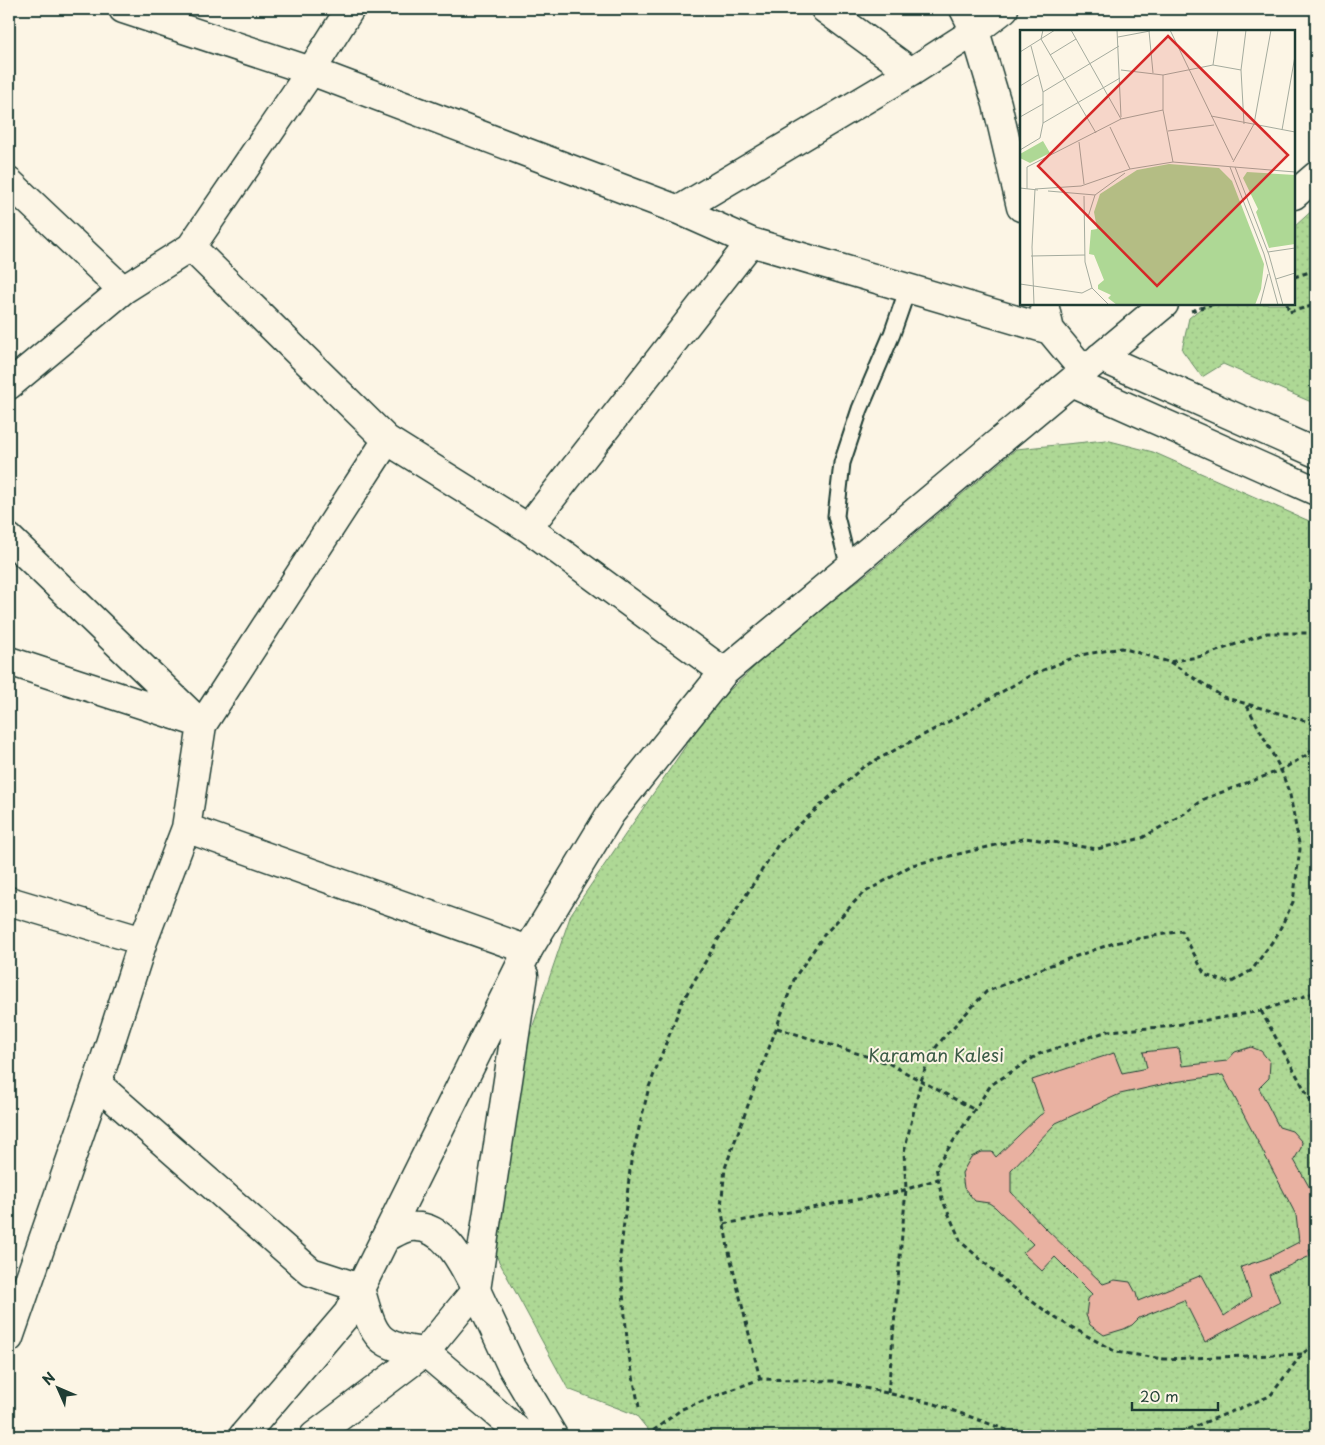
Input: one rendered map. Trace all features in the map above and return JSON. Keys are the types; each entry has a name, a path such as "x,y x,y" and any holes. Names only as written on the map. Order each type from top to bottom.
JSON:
{"street":[{"path":"123,9 310,71 679,210 750,242 1050,330"},
{"path":"9,384 123,290 191,247 350,9"},
{"path":"825,9 911,72"},
{"path":"679,210 911,72 969,20 1004,9"},
{"path":"969,20 996,104 1020,203"},
{"path":"1295,194 1316,176"},
{"path":"9,182 123,290"},
{"path":"528,528 750,242"},
{"path":"191,247 387,440 528,528 724,672"},
{"path":"1044,305 1050,330 1085,370 1316,491"},
{"path":"243,1436 348,1313 528,950 611,813 724,672 1163,305"},
{"path":"1085,370 1316,453"},
{"path":"9,1338 98,1084 143,941 186,828 202,724 387,440"},
{"path":"9,538 202,724"},
{"path":"9,660 202,724"},
{"path":"186,828 528,950"},
{"path":"9,901 143,941"},
{"path":"314,1436 426,1352 476,1290 528,950"},
{"path":"98,1084 311,1272 360,1288"},
{"path":"385,1238 408,1227 423,1228 436,1233 453,1249 476,1290 511,1366 553,1436"},
{"path":"360,1288 373,1328 381,1338 392,1346 426,1352 524,1436"}],"lane":[{"path":"849,568 836,516 842,463 860,409 892,334 908,288"}],"path":[{"path":"1295,277 1316,270"},
{"path":"1287,305 1289,312 1316,305"},
{"path":"1169,662 1203,656 1267,633 1316,633"},
{"path":"639,1407 628,1351 620,1257 631,1161 649,1087 682,1002 719,938 779,843 863,767 1031,675 1080,655 1122,648 1169,662 1223,697 1316,724"},
{"path":"888,1393 906,1189 904,1152 921,1081 930,1056 944,1037 986,992 1048,966 1114,943 1182,931 1205,975 1230,983 1252,970 1277,935 1293,902 1300,848 1290,794 1281,770 1246,704"},
{"path":"760,1379 728,1248 721,1207 726,1168 795,977 824,935 862,894 912,864 1026,838 1097,849 1142,838 1187,812 1204,799 1281,770 1316,747"},
{"path":"1302,1354 1164,1359 1116,1352 1057,1319 1013,1288 961,1242 942,1198 936,1167 991,1085 1039,1054 1108,1031 1163,1027 1261,1010 1316,992"},
{"path":"1261,1010 1316,1110"},
{"path":"777,1028 888,1063 974,1110"},
{"path":"724,1224 906,1189 938,1179"},
{"path":"1171,1436 1270,1396 1302,1354 1316,1344"},
{"path":"646,1436 682,1409 760,1379 834,1381 935,1404 1023,1436"}],"green space":[{"path":"1316,207 1316,404 1223,364 1202,377 1182,350 1189,318 1205,305 1295,305 1295,226"},
{"name":"Karaman Kalesi","path":"1106,440 1153,452 1316,524 1316,1436 653,1436 636,1415 568,1389 495,1254 521,1061 571,914 713,706 788,635 868,573 1016,449"}],"building":[{"name":"Karaman Kalesi","path":"1251,1047 1261,1051 1270,1062 1269,1078 1259,1088 1279,1127 1292,1131 1302,1142 1301,1148 1294,1160 1316,1199 1316,1248 1309,1250 1310,1256 1269,1275 1280,1302 1205,1342 1184,1300 1139,1318 1132,1325 1124,1329 1104,1335 1090,1325 1086,1315 1088,1299 1092,1294 1055,1257 1042,1271 1023,1253 1033,1244 995,1207 989,1203 975,1201 964,1188 962,1173 971,1157 982,1152 992,1152 996,1157 1044,1113 1032,1080 1114,1053 1122,1073 1147,1068 1143,1052 1179,1048 1182,1066 1227,1061 1235,1052","holes":["1223,1075 1296,1215 1299,1242 1268,1258 1241,1267 1251,1297 1224,1316 1202,1275 1138,1301 1130,1282 1115,1280 1103,1284 1011,1192 1011,1170 1056,1123 1120,1094 1174,1082"]}]}
